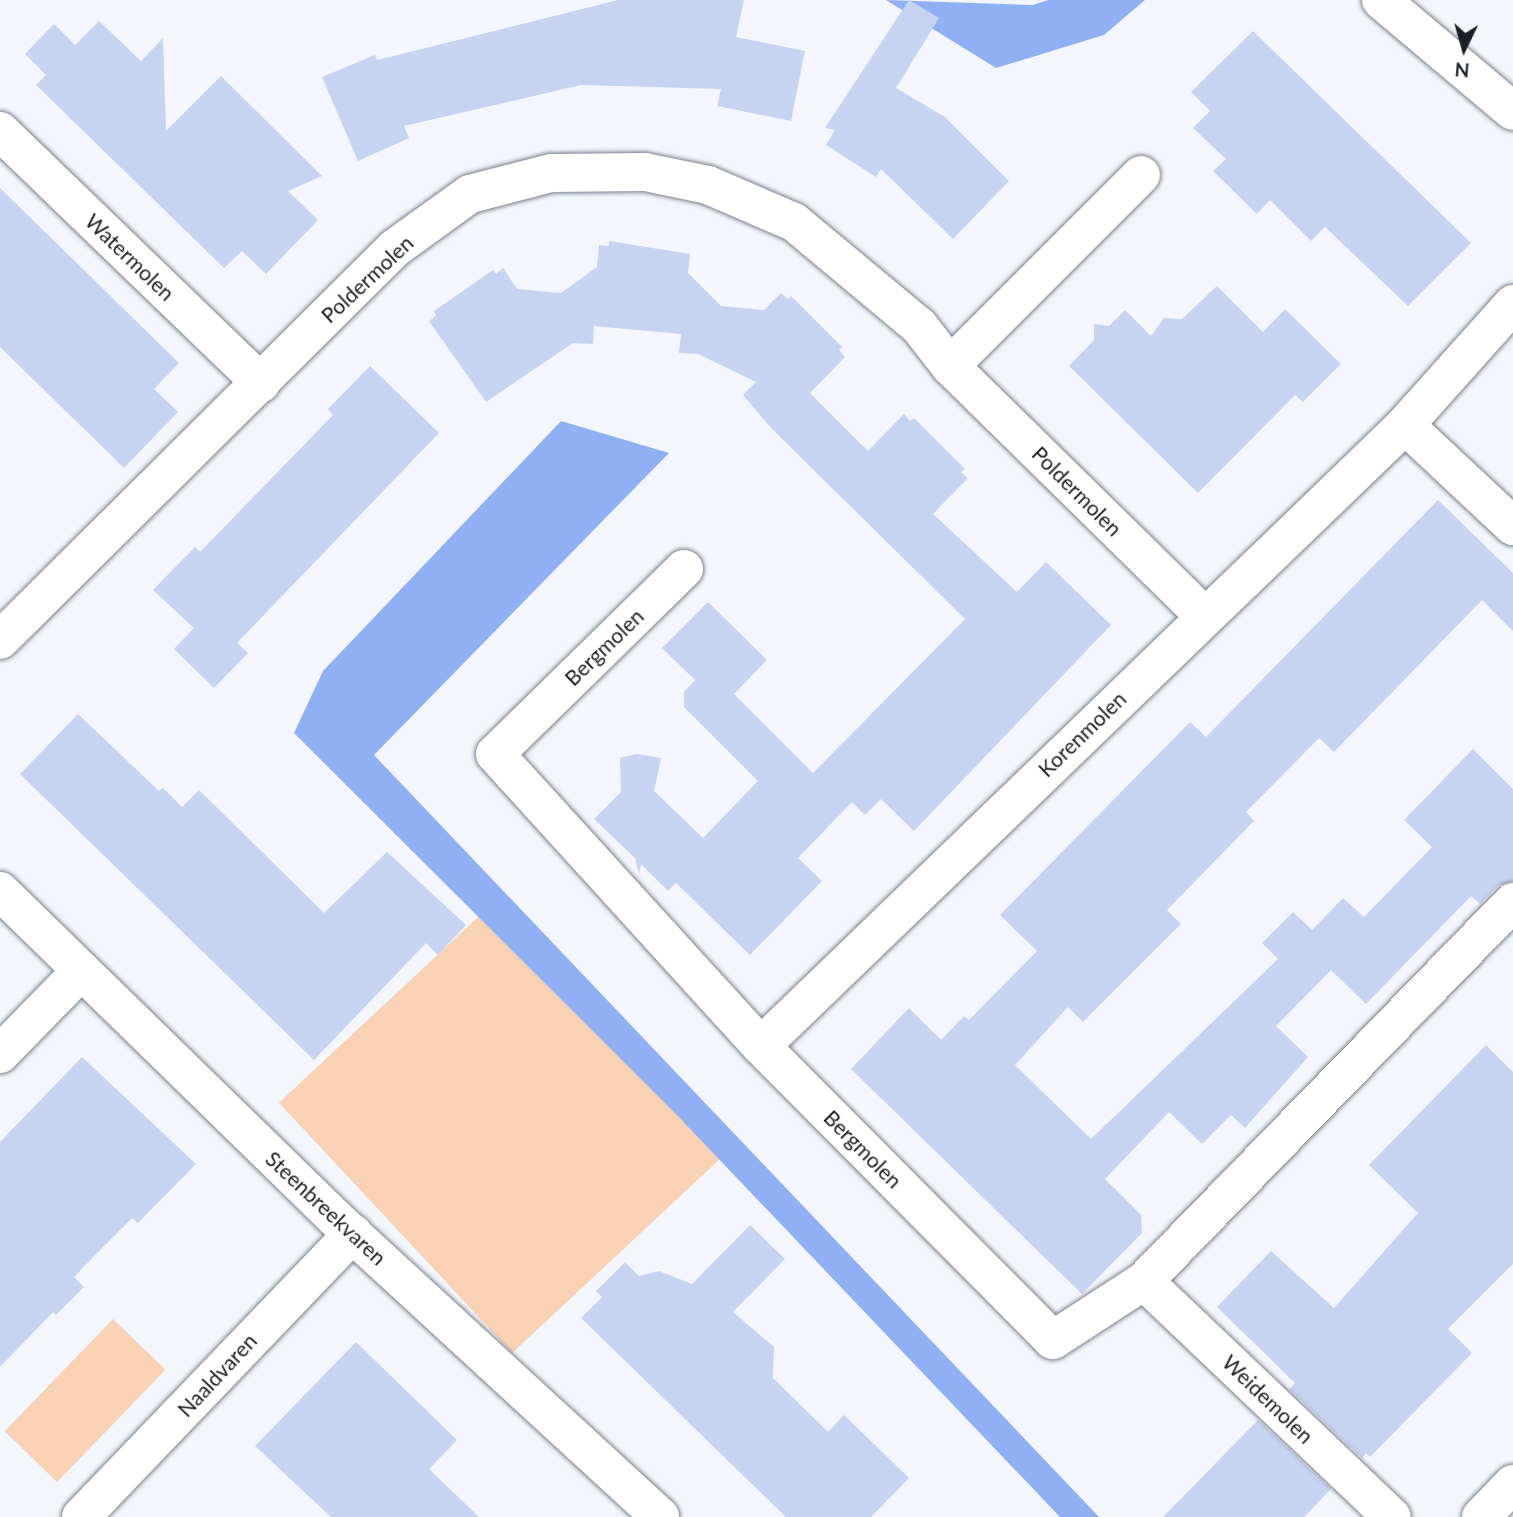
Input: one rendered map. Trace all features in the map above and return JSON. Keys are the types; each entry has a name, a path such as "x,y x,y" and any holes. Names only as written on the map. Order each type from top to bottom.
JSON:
{"street":[{"path":"1381,0 1513,111"},
{"name":"Watermolen","path":"0,131 261,383"},
{"name":"Poldermolen","path":"0,640 395,248 470,194 551,173 645,172 708,186 794,222 919,326 950,366 1204,615"},
{"path":"950,366 1141,176"},
{"name":"Korenmolen","path":"761,1046 1204,615 1405,425 1513,304"},
{"path":"1405,425 1513,526"},
{"name":"Bergmolen","path":"684,569 495,754 761,1046 1053,1340 1144,1281 1513,902"},
{"name":"Steenbreekvaren","path":"0,891 352,1233 660,1517"},
{"path":"0,1054 81,971"},
{"name":"Naaldvaren","path":"81,1517 352,1233"},
{"name":"Weidemolen","path":"1144,1281 1392,1517"},
{"path":"1481,1517 1513,1484"}],"shaded area":[{"path":"491,905 724,1155 512,1353 279,1103"},
{"path":"113,1319 166,1370 57,1482 5,1431"}],"water":[{"path":"886,0 1033,5 1048,0 1145,0 1104,35 996,68"},
{"path":"561,421 669,453 374,755 1099,1517 1060,1517 673,1111 294,733 323,671"}],"building":[{"path":"618,0 744,0 736,37 805,51 791,121 717,106 721,89 581,85 404,126 409,138 358,161 322,77 375,55 377,60"},
{"path":"909,0 939,18 896,88 945,117 1009,181 953,239 881,169 876,177 826,145 835,130 825,128"},
{"path":"99,21 141,61 163,38 166,131 221,76 322,176 288,191 318,220 266,274 242,251 224,268 36,85 46,75 25,54 54,24 75,45"},
{"path":"1253,31 1471,243 1408,306 1325,227 1311,241 1270,200 1257,214 1213,171 1226,159 1193,128 1210,111 1191,92"},
{"path":"0,188 179,363 154,389 178,412 124,468 0,347"},
{"path":"609,241 690,254 688,273 721,306 764,310 781,293 788,299 791,296 842,347 839,350 845,357 810,393 868,451 904,414 910,421 914,418 965,469 961,472 968,478 933,514 1017,592 1046,562 1111,625 914,831 881,799 865,815 852,802 798,858 822,881 750,955 676,883 668,891 641,864 639,874 635,858 594,819 621,792 620,758 637,754 661,758 654,791 703,838 758,781 684,707 684,692 695,680 662,648 708,602 767,660 734,694 813,773 965,619 772,429 743,395 756,382 698,354 679,353 681,334 594,326 593,344 573,343 486,402 429,321 436,316 434,311 493,270 496,274 503,268 517,289 561,293 597,267 599,245 609,246"},
{"path":"1217,286 1263,332 1285,309 1341,364 1303,402 1295,395 1198,493 1069,366 1094,340 1094,324 1109,326 1125,310 1151,336 1164,318 1182,319"},
{"path":"370,366 439,433 237,643 248,653 214,688 174,649 194,628 153,590 195,547 200,552 333,415 328,409"},
{"path":"1438,500 1513,573 1513,631 1482,600 1334,752 1319,738 1246,812 1254,821 1167,910 1181,924 1083,1022 1068,1007 1015,1065 1091,1139 1278,959 1262,943 1293,912 1312,930 1343,898 1364,917 1432,847 1404,820 1473,749 1513,789 1513,881 1498,886 1480,904 1471,896 1366,1004 1331,970 1276,1026 1308,1057 1245,1128 1231,1115 1202,1144 1169,1112 1105,1179 1141,1215 1142,1233 1082,1294 851,1069 909,1008 941,1040 964,1016 969,1020 1037,951 1000,915 1190,722 1206,737"},
{"path":"78,714 159,791 163,788 182,807 199,790 324,913 387,852 466,925 438,955 426,943 314,1060 20,774"},
{"path":"1486,1045 1513,1072 1513,1264 1448,1329 1472,1353 1370,1457 1366,1453 1362,1458 1289,1389 1295,1383 1217,1307 1271,1251 1334,1308 1418,1213 1369,1165"},
{"path":"82,1057 196,1164 138,1223 132,1218 74,1277 84,1287 56,1315 53,1312 0,1367 0,1142"},
{"path":"750,1225 785,1259 733,1312 774,1347 773,1378 828,1432 844,1415 909,1478 871,1517 786,1517 581,1318 602,1297 596,1291 625,1262 639,1276 659,1271 692,1284"},
{"path":"356,1342 457,1440 429,1469 479,1517 331,1517 255,1446"},
{"path":"1258,1420 1331,1489 1304,1517 1163,1517"}]}
